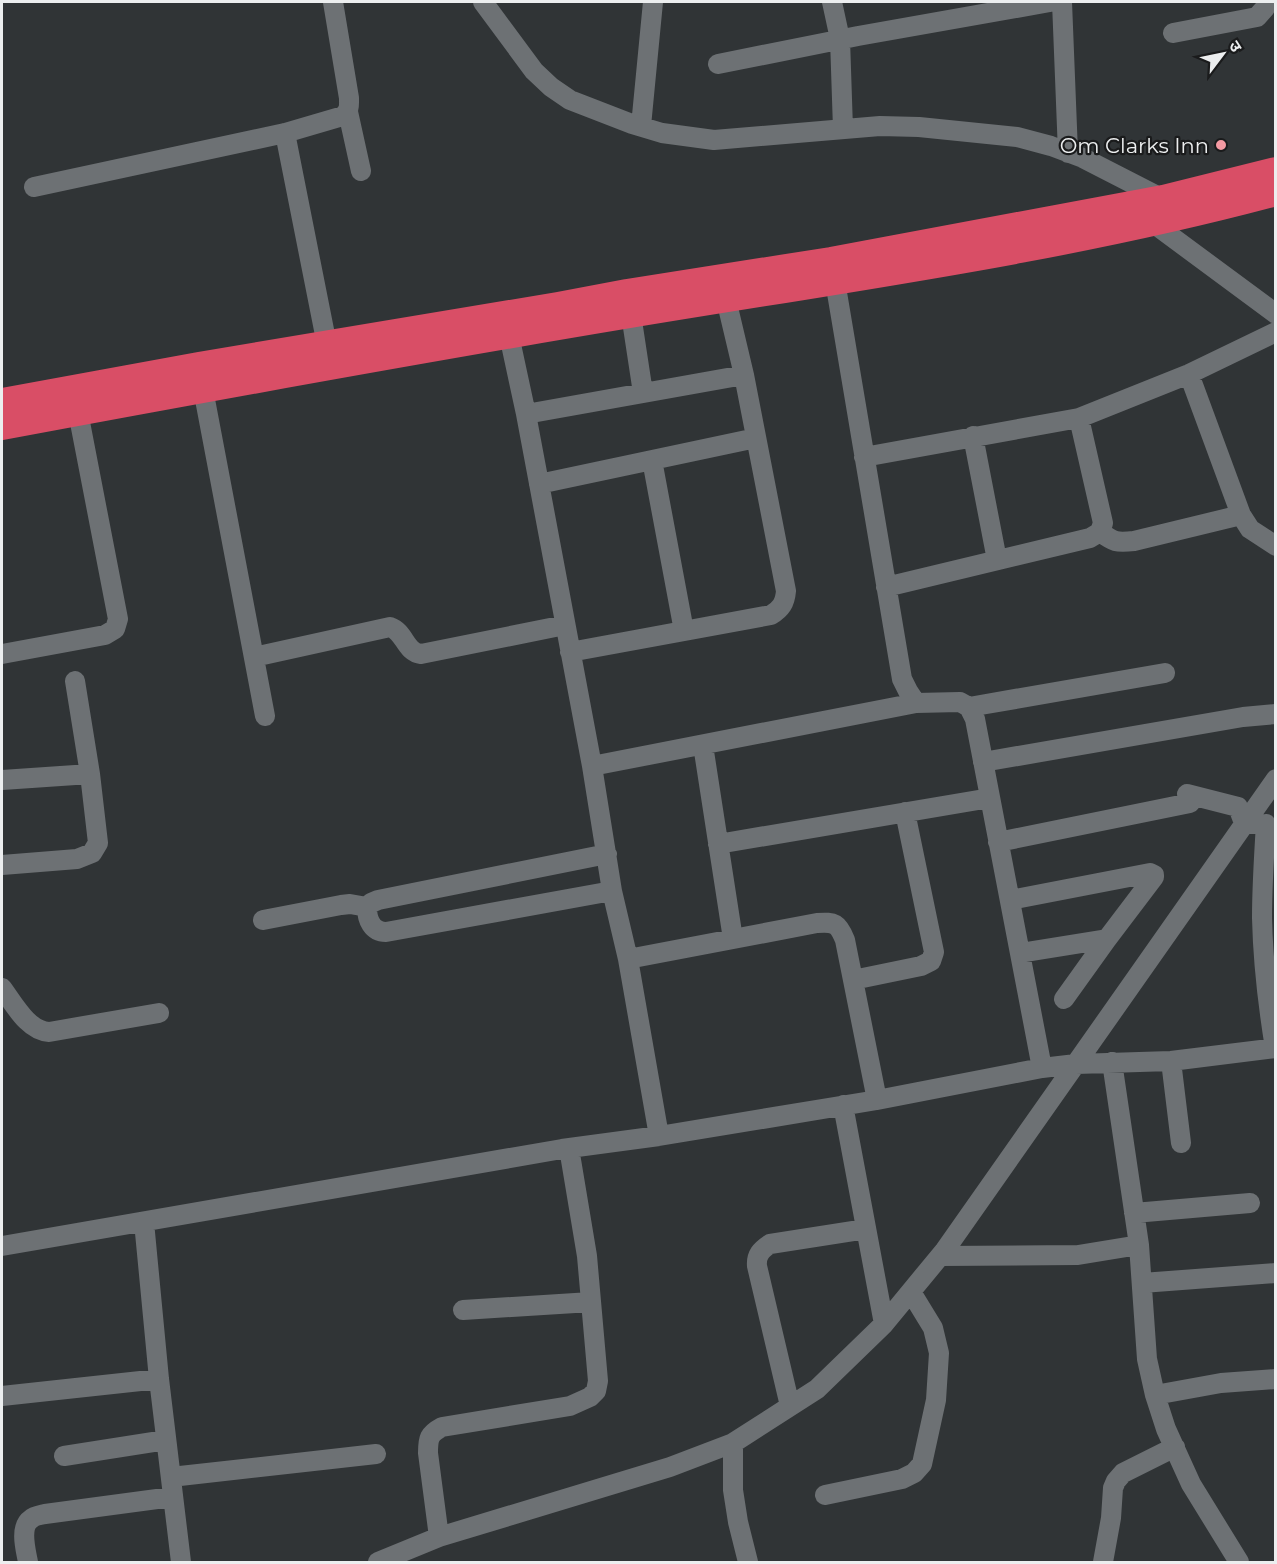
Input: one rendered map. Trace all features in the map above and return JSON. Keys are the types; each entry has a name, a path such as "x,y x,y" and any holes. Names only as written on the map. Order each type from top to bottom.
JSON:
{"highway":[{"path":"2,426 509,335 1002,252 1158,211 1275,171"},
{"path":"2,402 627,293 1275,192"}],"street":[{"path":"333,2 349,98 348,112 361,171"},
{"path":"483,2 534,71 551,87 570,100 662,133 714,140 880,126 919,127 1017,137 1083,158 1158,211 1275,314"},
{"path":"641,126 653,2"},
{"path":"832,2 840,39 843,129"},
{"path":"718,64 840,39 1050,2"},
{"path":"1062,2 1068,153"},
{"path":"1173,33 1257,16 1265,8 1267,2"},
{"path":"34,187 285,133 338,118 348,112"},
{"path":"285,133 327,345"},
{"path":"835,281 902,679 916,703"},
{"path":"570,652 771,615 779,610 785,599 786,591 744,375 726,299"},
{"path":"631,314 643,393"},
{"path":"864,457 1079,418 1189,374 1275,332"},
{"path":"509,335 566,625 612,891 628,959 659,1136"},
{"path":"1189,374 1241,515 1251,529 1275,546"},
{"path":"526,414 744,375"},
{"path":"203,389 265,716"},
{"path":"2,654 105,635 115,629 118,619 78,412"},
{"path":"886,587 1090,537 1100,532 1103,523 1079,418"},
{"path":"973,436 997,560"},
{"path":"539,484 756,438"},
{"path":"652,460 684,631"},
{"path":"1100,532 1113,542 1127,542 1241,515"},
{"path":"254,657 390,627 397,630 413,652 421,654 566,625"},
{"path":"969,707 1165,673"},
{"path":"2,866 77,859 92,853 98,843 75,681"},
{"path":"592,766 916,703 960,702 969,707 975,719 1042,1068"},
{"path":"983,762 1243,717 1275,714"},
{"path":"703,744 733,939"},
{"path":"2,780 90,774"},
{"path":"378,1563 439,1537 670,1467 733,1443 817,1389 884,1324 940,1256 1275,779"},
{"path":"718,844 990,798"},
{"path":"998,842 1189,799 1238,807 1244,824"},
{"path":"853,980 921,966 931,961 934,952 905,812"},
{"path":"2,1246 569,1148 659,1136 877,1100 1042,1068 1112,1062 1171,1061 1275,1048 1263,952 1262,915 1270,824 1244,824"},
{"path":"607,854 378,900 367,908 367,916 372,926 378,931 386,932 612,891"},
{"path":"1010,900 1153,873 1154,877 1064,999"},
{"path":"263,920 341,905 350,904 367,908"},
{"path":"628,959 832,922 840,928 845,940 877,1100"},
{"path":"1020,953 1107,939"},
{"path":"2,988 30,1023 43,1032 159,1013"},
{"path":"1171,1061 1181,1143"},
{"path":"1112,1062 1139,1245 1147,1359 1155,1395 1166,1429 1191,1484 1239,1563"},
{"path":"843,1105 884,1324"},
{"path":"439,1537 428,1452 428,1439 435,1431 442,1427 570,1406 590,1397 596,1391 598,1381 587,1256 569,1148"},
{"path":"1134,1213 1250,1203"},
{"path":"144,1222 159,1379 181,1563"},
{"path":"790,1406 757,1266 758,1254 770,1244 866,1229"},
{"path":"940,1256 1078,1255 1139,1245"},
{"path":"1142,1283 1275,1273"},
{"path":"825,1495 902,1479 914,1473 922,1464 936,1400 939,1353 933,1329 911,1292"},
{"path":"463,1310 591,1302"},
{"path":"2,1396 159,1379"},
{"path":"1155,1395 1221,1383 1275,1379"},
{"path":"64,1456 166,1440"},
{"path":"733,1443 733,1490 748,1563"},
{"path":"1103,1563 1116,1480 1124,1473 1174,1447"},
{"path":"171,1477 376,1454"},
{"path":"28,1563 24,1530 26,1523 32,1518 45,1514 172,1497"}],"place":[{"name":"Om Clarks Inn","path":"1221,145"}]}
